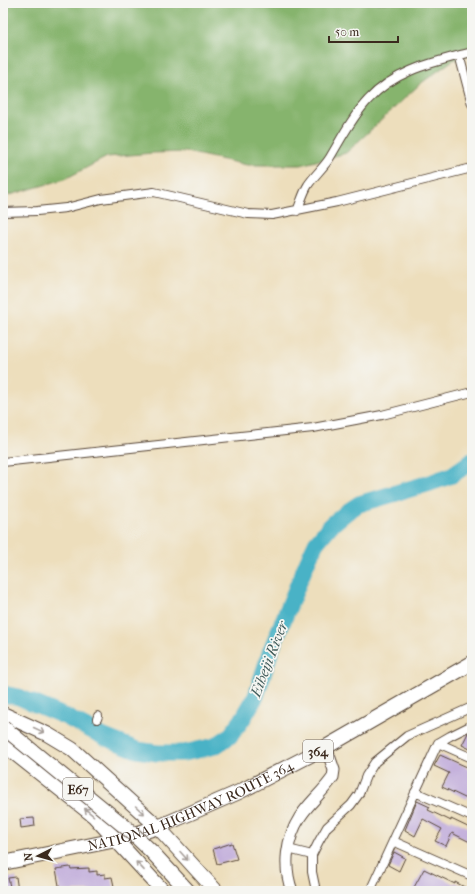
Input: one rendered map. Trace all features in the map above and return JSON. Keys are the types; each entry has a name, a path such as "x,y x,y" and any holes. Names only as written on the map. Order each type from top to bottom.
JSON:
{"highway":[{"name":"NATIONAL HIGHWAY ROUTE 364","path":"3,863 116,840 158,827 239,792 326,746 472,663"},
{"path":"3,714 47,734 72,749 158,827 216,891"},
{"name":"E67","path":"3,727 129,830 152,852 188,891"},
{"path":"3,744 94,816 163,891"}],"main road":[{"path":"292,891 286,864 292,831 300,816 333,777 334,770 326,746"}],"street":[{"path":"297,211 308,185 328,160 348,127 367,100 380,88 403,73 428,64 472,52"},
{"path":"461,62 472,104"},
{"path":"3,212 66,208 101,199 154,192 248,214 272,215 297,211 472,168"},
{"path":"3,462 313,428 382,415 472,392"},
{"path":"316,891 312,872 312,855 318,841 327,827 351,805 359,794 366,776 376,762 407,736 472,707"},
{"path":"371,890 438,743 472,726"},
{"path":"438,743 472,758"},
{"path":"415,792 472,817"},
{"path":"393,841 472,876"},
{"path":"288,849 312,855"}],"green space":[{"path":"3,3 472,3 472,54 453,60 420,84 346,153 301,165 247,165 186,152 107,157 65,179 3,197"}],"building":[{"path":"472,731 472,750 462,745 468,733"},
{"path":"440,755 467,767 466,768 472,771 472,789 467,799 442,787 449,773 434,766"},
{"path":"417,801 430,807 428,810 472,829 472,843 452,833 446,846 435,841 442,829 423,819 415,836 405,830"},
{"path":"34,818 35,826 21,828 20,819"},
{"path":"232,843 237,859 217,864 213,849"},
{"path":"394,852 405,858 399,871 388,865"},
{"path":"70,867 71,869 89,868 89,872 97,871 97,875 105,874 105,878 112,877 115,891 60,891 56,869"},
{"path":"424,869 455,884 455,882 472,891 412,891"},
{"path":"16,877 18,891 11,891 8,878"}],"waterway":[{"name":"Eiheiji River","path":"3,694 19,697 66,717 104,737 137,750 157,753 184,753 215,746 230,736 242,720 256,696 271,650 308,560 316,543 330,526 359,504 452,475 472,461"}]}
